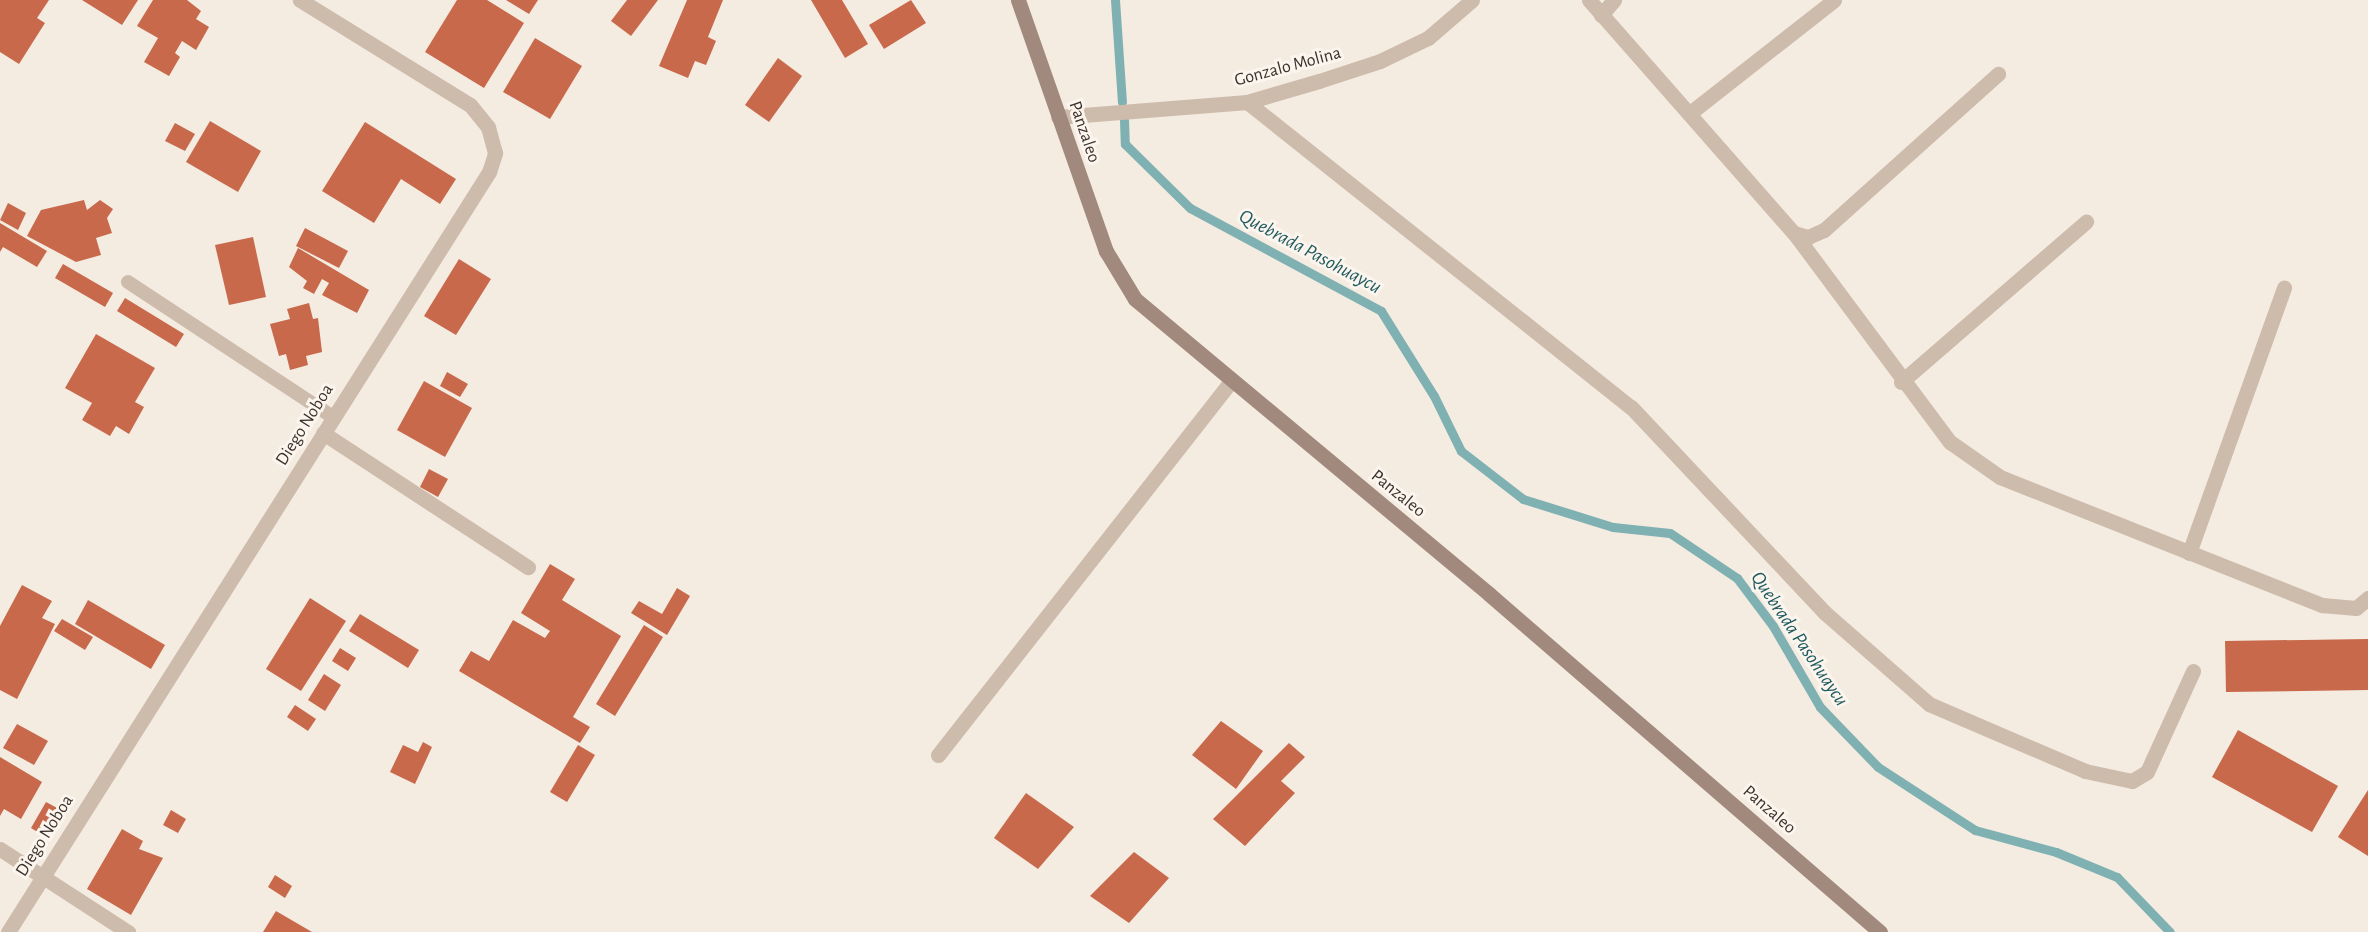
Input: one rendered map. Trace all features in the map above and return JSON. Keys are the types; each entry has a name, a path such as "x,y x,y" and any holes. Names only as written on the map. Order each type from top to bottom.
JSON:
{"street":[{"name":"Diego Noboa","path":"8,932 322,433 476,195 495,153 488,127 471,105 300,0"},
{"name":"Panzaleo","path":"1018,0 1058,117 1117,275 1155,318 1490,594 1880,932"},
{"name":"Gonzalo Molina","path":"1058,117 1247,102 1380,61 1428,38 1472,0"},
{"path":"1589,0 1794,232 1901,382 1950,442 2000,477 2322,605 2356,608 2368,598"},
{"path":"1601,15 1614,0"},
{"path":"1690,113 1834,0"},
{"path":"1794,232 1808,237 1824,230 1998,74"},
{"path":"1247,102 1631,407 1824,612 1929,704 2085,771 2132,781 2147,772 2193,671"},
{"path":"1901,382 2086,222"},
{"path":"2188,553 2284,288"},
{"path":"938,755 1230,382"},
{"path":"322,433 528,567"},
{"path":"0,849 128,932"}],"lane":[{"path":"128,282 333,417"}],"building":[{"path":"0,0 49,0 37,18 45,23 19,64 0,52"},
{"path":"82,0 138,0 122,25"},
{"path":"153,0 187,0 201,11 196,19 209,27 196,50 182,41 175,53 180,57 169,76 144,62 158,38 137,26"},
{"path":"457,0 487,0 524,23 484,88 425,52"},
{"path":"506,0 538,0 529,14"},
{"path":"627,0 658,0 631,36 611,21"},
{"path":"687,0 723,0 708,37 716,41 706,65 695,61 688,78 659,66"},
{"path":"811,0 842,0 868,44 845,58"},
{"path":"911,0 926,23 884,49 869,25"},
{"path":"535,38 582,66 550,119 503,92"},
{"path":"778,58 802,76 769,122 745,105"},
{"path":"210,121 261,151 238,192 186,162"},
{"path":"365,122 456,179 440,204 401,179 374,223 322,191"},
{"path":"175,123 195,134 185,151 165,141"},
{"path":"84,200 87,210 100,200 113,209 107,218 112,233 96,238 101,255 76,262 27,236 41,210"},
{"path":"8,203 26,213 18,230 0,220"},
{"path":"0,223 47,251 37,267 3,247 0,252"},
{"path":"305,228 348,251 339,268 296,246"},
{"path":"253,237 266,297 229,305 215,245"},
{"path":"298,248 369,290 357,313 322,295 329,283 322,279 314,294 303,288 307,281 289,267"},
{"path":"459,259 491,279 456,335 424,316"},
{"path":"63,264 113,293 105,307 55,278"},
{"path":"125,298 184,334 176,347 117,311"},
{"path":"309,303 313,319 318,318 322,352 306,356 308,365 290,370 286,354 279,356 270,324 290,319 287,309"},
{"path":"96,334 155,368 135,402 144,407 129,434 116,426 110,436 82,420 92,403 65,388"},
{"path":"447,372 468,384 460,397 440,386"},
{"path":"424,381 472,408 445,457 397,430"},
{"path":"429,469 448,479 438,497 420,487"},
{"path":"550,564 575,579 562,600 621,636 573,717 590,727 580,743 459,671 471,651 489,661 513,620 545,638 550,631 521,613"},
{"path":"22,585 52,601 42,618 55,624 17,699 0,690 0,626"},
{"path":"677,588 690,596 667,635 631,613 639,601 662,614"},
{"path":"310,598 346,621 301,691 266,669"},
{"path":"88,600 165,645 151,669 75,624"},
{"path":"360,614 419,650 408,668 349,631"},
{"path":"62,619 93,637 85,650 54,631"},
{"path":"644,625 663,637 615,716 596,704"},
{"path":"2368,639 2368,690 2226,692 2225,641"},
{"path":"340,648 356,658 348,671 332,661"},
{"path":"324,674 341,685 325,711 308,700"},
{"path":"295,705 316,719 308,731 287,717"},
{"path":"1221,721 1263,751 1236,789 1192,755"},
{"path":"17,724 48,741 34,765 3,748"},
{"path":"2238,730 2338,786 2312,832 2212,777"},
{"path":"423,742 432,747 415,784 390,772 403,745 418,752"},
{"path":"1289,743 1305,757 1281,781 1295,793 1245,846 1213,819"},
{"path":"578,745 595,755 567,802 550,792"},
{"path":"0,757 42,782 21,819 4,809 0,816"},
{"path":"2368,790 2368,856 2338,837"},
{"path":"1026,793 1074,827 1038,869 994,838"},
{"path":"46,802 61,810 44,836 31,828"},
{"path":"171,810 186,819 178,833 163,825"},
{"path":"122,829 143,841 139,849 163,858 131,915 87,889"},
{"path":"1134,852 1169,878 1129,923 1090,896"},
{"path":"275,875 292,886 285,898 268,887"},
{"path":"276,911 312,932 263,932"}],"waterway":[{"name":"Quebrada Pasohuaycu","path":"1115,0 1122,102"},
{"name":"Quebrada Pasohuaycu","path":"1124,120 1125,144 1190,208 1381,311 1434,396 1461,451 1523,499 1613,527 1670,533 1737,578 1773,626 1820,707 1878,767 1975,830 2056,852 2117,877 2170,932"}]}
